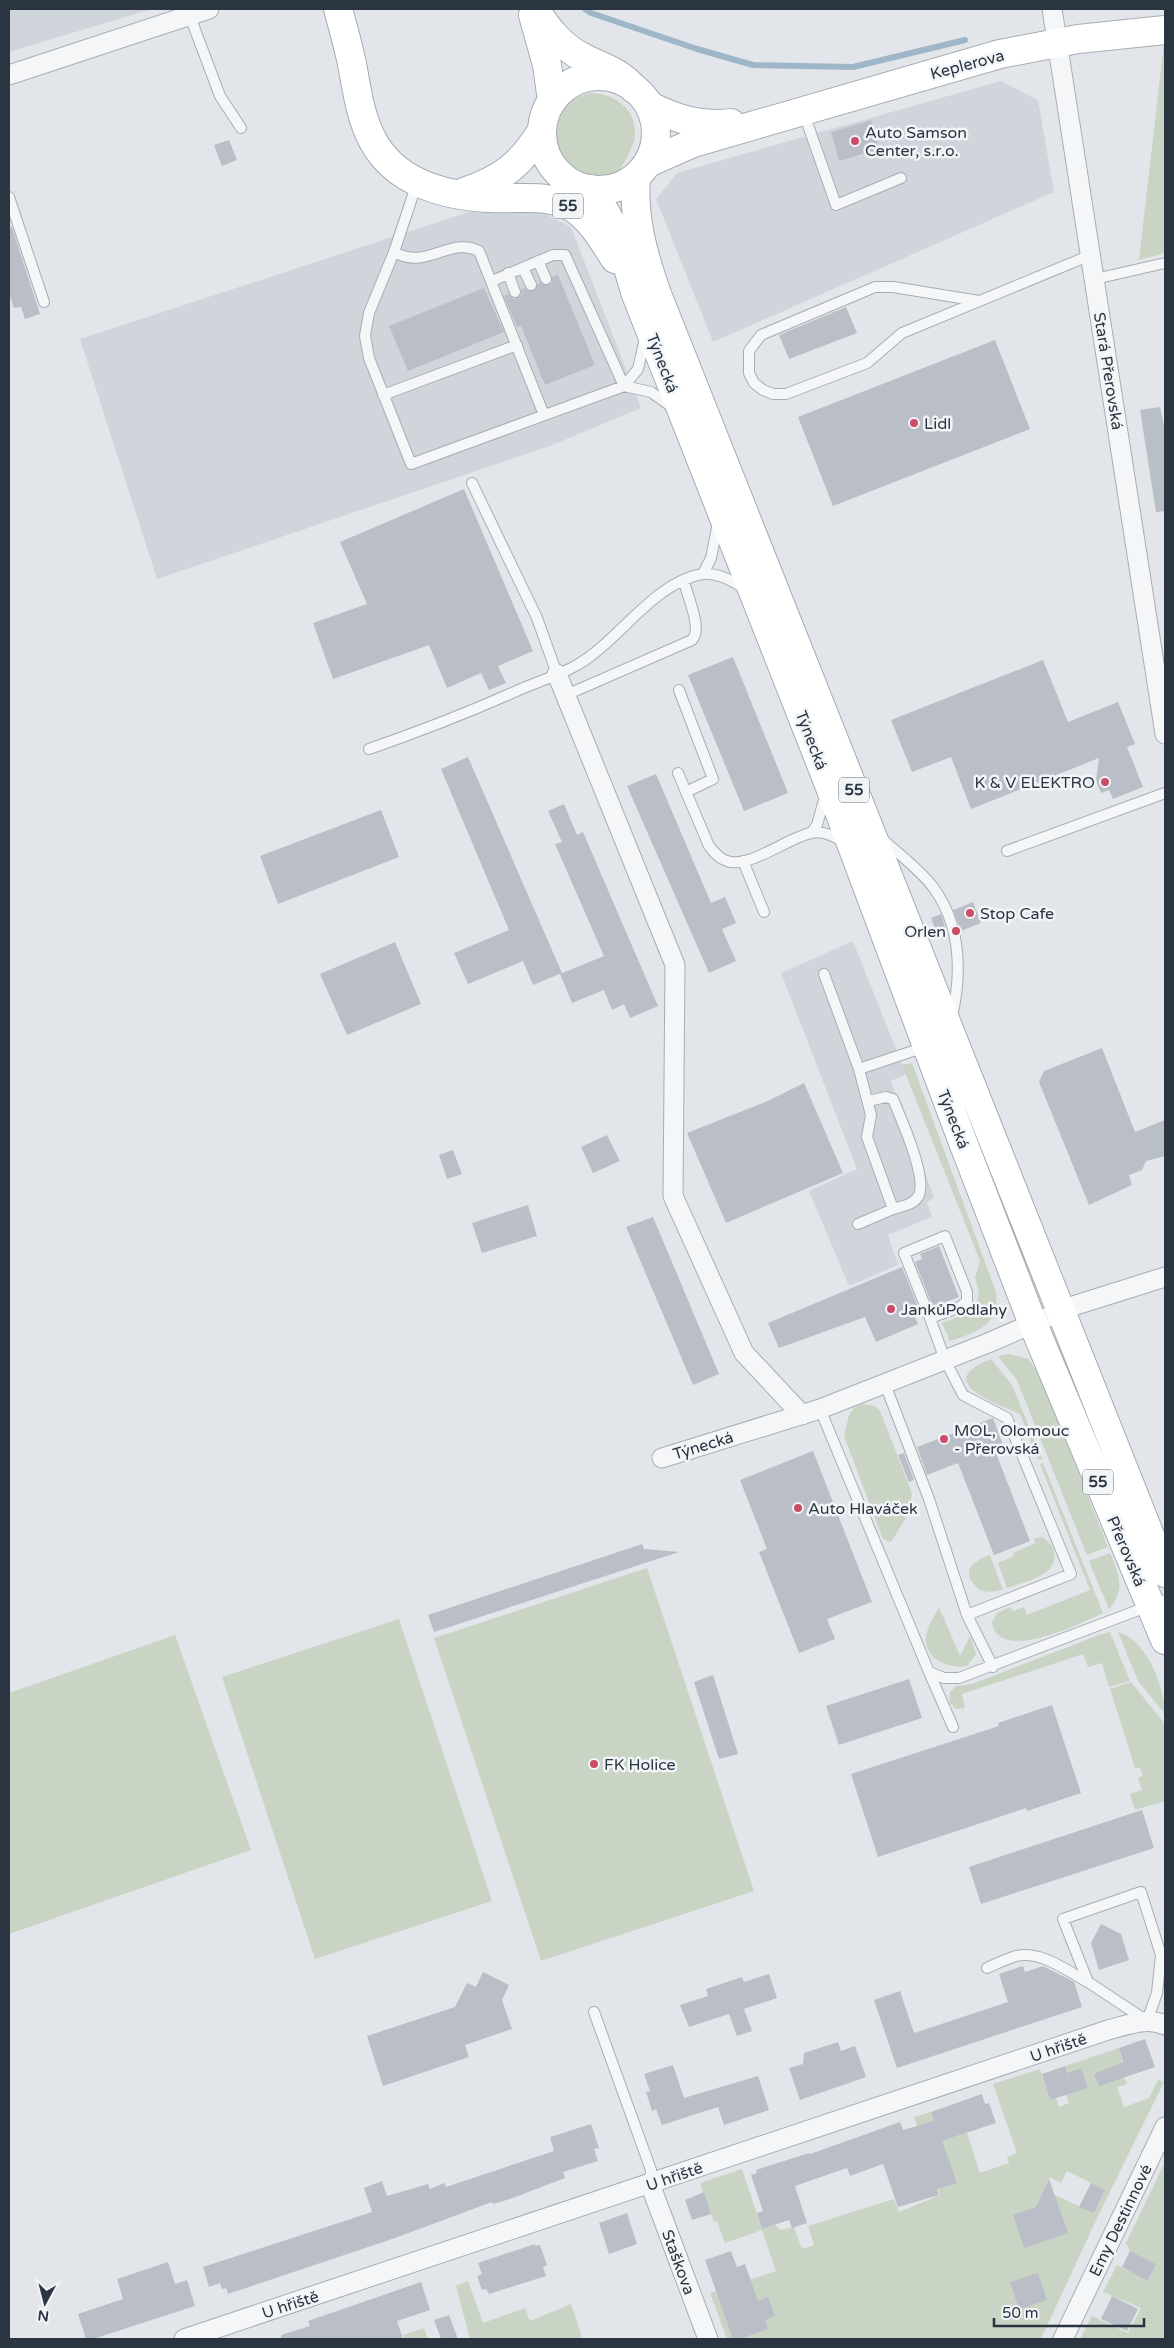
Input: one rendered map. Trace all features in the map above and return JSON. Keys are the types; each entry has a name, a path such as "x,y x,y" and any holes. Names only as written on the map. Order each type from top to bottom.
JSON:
{"main road":[{"name":"55","path":"338,9 361,111 372,139 389,162 417,183 443,192 489,198 539,197 552,199 576,210 598,234 635,292"},
{"path":"533,9 551,33 564,45 586,59 619,73 642,97"},
{"path":"533,9 547,65 552,101"},
{"name":"Keplerova","path":"642,170 682,147 802,110 976,61 1057,42 1165,30"},
{"name":"55","path":"642,97 623,82 610,77 590,77 568,85 552,101 544,118 542,130 547,158 560,175 574,184 590,189 613,188 642,170"},
{"name":"Keplerova","path":"642,97 684,120 708,125 772,119"},
{"name":"Týnecká","path":"642,97 655,123 656,138 642,170 634,200 637,230 648,268 1061,1311"},
{"name":"55","path":"460,194 490,183 510,170 531,148 542,130"},
{"name":"55","path":"460,194 483,192 529,177 560,175"},
{"name":"Týnecká","path":"590,189 605,209 618,234 635,292 828,782 926,1046 1033,1324"},
{"name":"Přerovská","path":"1061,1311 1165,1573"},
{"name":"Přerovská","path":"1033,1324 1158,1603 1165,1640"}],"street":[{"path":"9,76 188,12 209,9"},
{"name":"Stará Přerovská","path":"1052,9 1165,734"},
{"path":"557,674 675,965 673,1196 744,1354 802,1415"},
{"name":"Týnecká","path":"662,1458 820,1409 945,1360 1061,1311 1165,1277"},
{"name":"U hřiště","path":"184,2339 1108,2030 1147,2021 1165,2025"},
{"name":"Emy Destinnové","path":"1063,2339 1165,2127"},
{"name":"Staškova","path":"650,2184 708,2339"}],"lane":[{"path":"188,12 220,96 241,128"},
{"path":"802,110 836,205 901,178"},
{"path":"417,183 394,252 366,323 367,350 411,464 624,386 634,376 640,362 647,322"},
{"path":"9,197 44,302"},
{"path":"394,252 402,257 415,259 446,250 473,248 480,251 544,415"},
{"path":"492,281 558,253 565,255 568,258 624,386"},
{"path":"979,302 893,287 875,287 761,335 749,351 749,373 754,382 763,390 779,395 792,393 867,363 898,335 979,302 1091,255"},
{"path":"538,261 546,279"},
{"path":"1095,280 1165,263"},
{"path":"523,268 531,285"},
{"path":"508,273 515,292"},
{"path":"383,395 517,345"},
{"path":"624,386 651,392 683,415"},
{"path":"472,483 537,618 557,674"},
{"path":"703,574 713,552 720,510"},
{"path":"369,749 439,725 576,666 602,648 658,597 684,582 703,574 728,579 755,595"},
{"path":"566,695 692,640 697,627 684,582"},
{"path":"679,690 714,779 686,792"},
{"path":"678,773 713,850 728,862 744,862 812,832 838,839 854,852"},
{"path":"812,832 821,814 828,782"},
{"path":"1007,851 1165,793"},
{"path":"870,829 914,867 932,886 944,904 956,936 959,966 956,997 949,1027"},
{"path":"744,862 764,912"},
{"path":"824,974 859,1068 871,1115 868,1137 892,1209"},
{"path":"859,1068 926,1046"},
{"path":"858,1224 892,1209 911,1204 918,1196 921,1187 914,1150 893,1099 886,1096 868,1101"},
{"path":"930,1318 960,1307 967,1301 967,1292 945,1236 904,1253 945,1360 964,1395 1007,1418 1071,1574 967,1615"},
{"path":"885,1384 930,1499 967,1615 993,1667"},
{"path":"820,1409 953,1727"},
{"path":"929,1672 944,1678 959,1678 993,1667 1158,1603"},
{"path":"987,1968 1017,1956 1029,1955 1047,1960 1088,1982 1147,2021 1157,1993 1161,1955 1141,1892 1063,1919 1088,1982"},
{"path":"594,2012 651,2170 650,2184"}],"shaded area":[{"path":"9,9 152,9 9,52"},
{"name":"Auto Samson Center, s.r.o.","path":"1001,81 1038,100 1054,192 713,342 656,199 677,173"},
{"path":"535,209 571,227 641,408 550,446 157,579 80,339 475,210"},
{"path":"853,941 906,1074 891,1081 934,1197 927,1203 932,1217 888,1235 898,1265 849,1286 809,1191 857,1169 781,973"}],"green space":[{"path":"1164,43 1165,253 1139,260"},
{"path":"590,93 610,97 626,108 632,116 635,125 635,136 632,147 618,175 597,177 579,171 565,160 557,146 555,130 559,115 570,102"},
{"path":"912,1063 996,1292 996,1303 990,1320 977,1330 950,1341 942,1323 965,1314 976,1306 979,1290 975,1278 980,1261 902,1065"},
{"path":"1009,1354 1028,1359 1039,1373 1108,1547 1087,1555 1017,1380 998,1356"},
{"path":"991,1359 1012,1385 1042,1459 1038,1460 1020,1414 984,1398 967,1384 967,1376 974,1368"},
{"path":"862,1404 875,1406 880,1411 912,1493 909,1513 891,1542 883,1539 844,1436 849,1415 854,1408"},
{"path":"1043,1463 1103,1613 1078,1625 1042,1637 1009,1640 998,1635 992,1623 997,1613 1010,1607 1013,1611 1024,1607 1027,1615 1090,1590 1040,1464"},
{"path":"1042,1537 1050,1543 1054,1552 1054,1560 1051,1567 1038,1577 1007,1588 998,1563 1014,1556 1013,1553 1035,1543 1034,1538"},
{"path":"1110,1553 1118,1575 1119,1588 1118,1595 1109,1609 1089,1561"},
{"path":"990,1555 1003,1590 988,1592 980,1590 970,1578 969,1574 972,1565"},
{"name":"FK Holice","path":"647,1568 754,1891 541,1961 434,1638"},
{"path":"939,1607 960,1656 970,1636 976,1654 967,1666 951,1666 936,1660 927,1648 927,1632"},
{"path":"399,1619 492,1901 315,1959 222,1677"},
{"path":"1110,1632 1130,1681 1109,1687 1102,1663 1088,1667 1083,1654 962,1694 965,1708 956,1709 949,1702 950,1692 956,1686 972,1684"},
{"path":"1118,1632 1128,1636 1137,1644 1152,1666 1162,1691 1165,1714 1138,1681"},
{"path":"175,1635 251,1850 9,1934 9,1693"},
{"path":"1131,1682 1165,1724 1165,1801 1135,1810 1130,1794 1142,1790 1138,1778 1143,1776 1140,1768 1135,1768 1110,1689"},
{"path":"1119,2048 1127,2084 1117,2087 1124,2107 1149,2098 1158,2080 1164,2082 1098,2216 1041,2339 727,2339 710,2293 776,2271 762,2230 725,2243 717,2221 714,2222 700,2183 742,2169 762,2229 775,2225 781,2230 794,2227 802,2249 814,2245 808,2226 894,2199 899,2212 940,2195 914,2117 931,2112 942,2141 967,2133 980,2173 1009,2163 1007,2157 1017,2153 993,2084 1040,2069 1050,2100 1056,2098 1059,2107 1069,2103 1066,2095 1081,2068 1067,2073 1065,2066","holes":["1067,2171 1105,2190 1094,2213 1044,2190 1050,2177 1061,2183"]},
{"path":"1165,2162 1165,2339 1080,2339 1092,2316 1128,2333 1141,2308 1103,2292 1117,2265 1149,2280 1156,2264 1130,2251 1126,2243"},
{"path":"468,2281 483,2323 525,2308 530,2321 571,2304 582,2337 575,2339 470,2339 456,2286"},
{"path":"424,2328 428,2339 405,2339 403,2335"}],"building":[{"name":"Auto Samson Center, s.r.o.","path":"871,120 879,149 839,161 831,132"},
{"path":"229,140 237,160 222,166 214,145"},
{"path":"12,227 40,314 25,319 21,307 14,308 9,293 9,228"},
{"path":"558,275 595,365 545,385 521,326 517,327 504,296 509,294 513,299 518,298 522,294 521,289 525,288 528,291 533,291 540,282 548,285 552,283 552,277"},
{"path":"484,288 504,332 408,371 389,326"},
{"path":"846,307 857,333 789,359 779,335"},
{"name":"Lidl","path":"995,340 1030,429 833,506 798,417"},
{"path":"1160,407 1165,430 1165,511 1156,512 1140,410"},
{"path":"464,489 533,651 498,666 506,683 489,690 481,673 447,688 429,645 333,679 313,623 367,604 340,542"},
{"path":"733,657 788,793 744,811 688,675"},
{"path":"1043,660 1068,722 1118,702 1135,744 1127,747 1143,787 1113,799 1109,790 1101,793 1096,781 1099,758 971,809 951,757 912,772 891,720"},
{"path":"468,757 562,973 533,985 523,961 468,984 454,953 509,930 441,769"},
{"path":"656,774 711,903 725,897 736,923 722,929 736,961 709,973 627,786"},
{"path":"564,804 577,835 583,832 658,1006 630,1018 624,1004 612,1010 604,990 572,1003 560,974 604,956 555,844 562,842 548,811"},
{"path":"381,810 399,857 278,904 260,856"},
{"path":"973,902 981,923 961,931 953,910"},
{"path":"941,914 948,936 939,939 931,918"},
{"path":"395,942 421,1004 347,1035 320,974"},
{"path":"1102,1048 1135,1132 1165,1120 1165,1156 1146,1161 1142,1170 1129,1175 1132,1185 1089,1205 1039,1082 1044,1071"},
{"path":"804,1083 843,1173 726,1223 687,1133 770,1100"},
{"path":"607,1135 620,1161 593,1173 581,1147"},
{"path":"453,1150 462,1174 447,1179 439,1155"},
{"path":"528,1205 537,1236 482,1253 472,1223"},
{"path":"653,1217 719,1374 693,1385 626,1227"},
{"path":"939,1246 959,1297 933,1307 915,1262 922,1259 920,1254"},
{"path":"902,1267 920,1312 914,1315 918,1324 876,1342 865,1317 779,1348 768,1323"},
{"path":"993,1418 1003,1445 994,1448 1030,1541 994,1555 958,1463 927,1475 917,1447"},
{"path":"813,1451 872,1602 827,1619 835,1639 799,1653 759,1552 767,1549 740,1480"},
{"path":"904,1453 914,1480 909,1482 898,1455"},
{"path":"642,1544 644,1549 679,1552 434,1632 428,1615"},
{"path":"713,1675 738,1754 719,1759 694,1682"},
{"path":"909,1679 922,1718 839,1745 826,1706"},
{"path":"1052,1705 1081,1793 1027,1811 1026,1808 878,1857 851,1774 999,1726 998,1723"},
{"path":"1142,1810 1154,1848 981,1904 969,1867"},
{"path":"1101,1924 1121,1934 1129,1960 1099,1970 1091,1943"},
{"path":"1023,1966 1025,1972 1043,1966 1074,1982 1082,2007 897,2068 874,2000 900,1991 914,2033 1008,2002 999,1974"},
{"path":"483,1972 509,1985 502,2000 512,2029 465,2045 469,2057 383,2086 367,2036 455,2007 467,1983 476,1987"},
{"path":"769,1974 777,1998 744,2009 752,2031 737,2036 729,2014 689,2027 680,2005 708,1996 706,1989 742,1977 744,1982"},
{"path":"1145,2039 1155,2067 1099,2086 1094,2074 1123,2062 1119,2048"},
{"path":"838,2042 841,2051 855,2046 866,2077 800,2100 789,2068 803,2064 804,2053"},
{"path":"673,2065 684,2098 758,2076 769,2110 724,2125 718,2107 662,2125 656,2109 652,2111 646,2092 650,2091 644,2074"},
{"path":"1065,2066 1067,2073 1081,2068 1088,2088 1050,2100 1042,2074"},
{"path":"982,2094 985,2104 989,2103 996,2123 942,2141 957,2183 937,2189 939,2195 898,2207 883,2164 850,2176 847,2168 795,2186 807,2223 792,2228 789,2220 762,2229 757,2213 763,2211 751,2175 757,2173 756,2170 810,2154 900,2122 903,2130 934,2121 931,2112"},
{"path":"591,2124 599,2148 594,2149 598,2161 563,2172 565,2178 510,2199 493,2204 492,2202 395,2238 228,2294 226,2288 222,2289 220,2283 209,2287 203,2267 372,2212 364,2188 382,2181 387,2196 428,2184 430,2189 444,2183 446,2187 554,2151 550,2137"},
{"path":"1049,2179 1068,2233 1024,2248 1013,2215 1036,2207"},
{"path":"1091,2183 1105,2190 1094,2213 1079,2207"},
{"path":"704,2192 711,2214 692,2220 685,2200"},
{"path":"627,2213 637,2244 609,2254 599,2223"},
{"path":"535,2244 535,2246 540,2245 547,2265 543,2267 546,2276 489,2294 486,2289 482,2290 477,2276 482,2274 478,2263"},
{"path":"731,2251 737,2267 745,2264 758,2301 768,2297 775,2316 765,2320 768,2329 739,2339 733,2339 705,2260"},
{"path":"1130,2251 1156,2264 1148,2281 1122,2267"},
{"path":"168,2262 175,2284 187,2280 195,2306 93,2339 86,2339 78,2314 123,2299 117,2279"},
{"path":"1038,2273 1047,2300 1019,2309 1010,2282"},
{"path":"421,2282 430,2310 397,2321 403,2339 281,2339 281,2335 310,2326 308,2321"},
{"path":"1112,2296 1138,2309 1127,2331 1101,2319"},
{"path":"449,2315 458,2339 441,2339 434,2320"}],"waterway":[{"path":"585,9 591,13 697,49 753,65 853,67 965,40"}],"place":[{"name":"Auto Samson Center, s.r.o.","path":"855,141"},
{"name":"Lidl","path":"914,423"},
{"name":"K & V ELEKTRO","path":"1105,782"},
{"name":"Stop Cafe","path":"970,913"},
{"name":"Orlen","path":"956,931"},
{"name":"JankůPodlahy","path":"891,1309"},
{"name":"MOL, Olomouc - Přerovská","path":"944,1439"},
{"name":"Auto Hlaváček","path":"798,1508"},
{"name":"FK Holice","path":"594,1764"}]}
